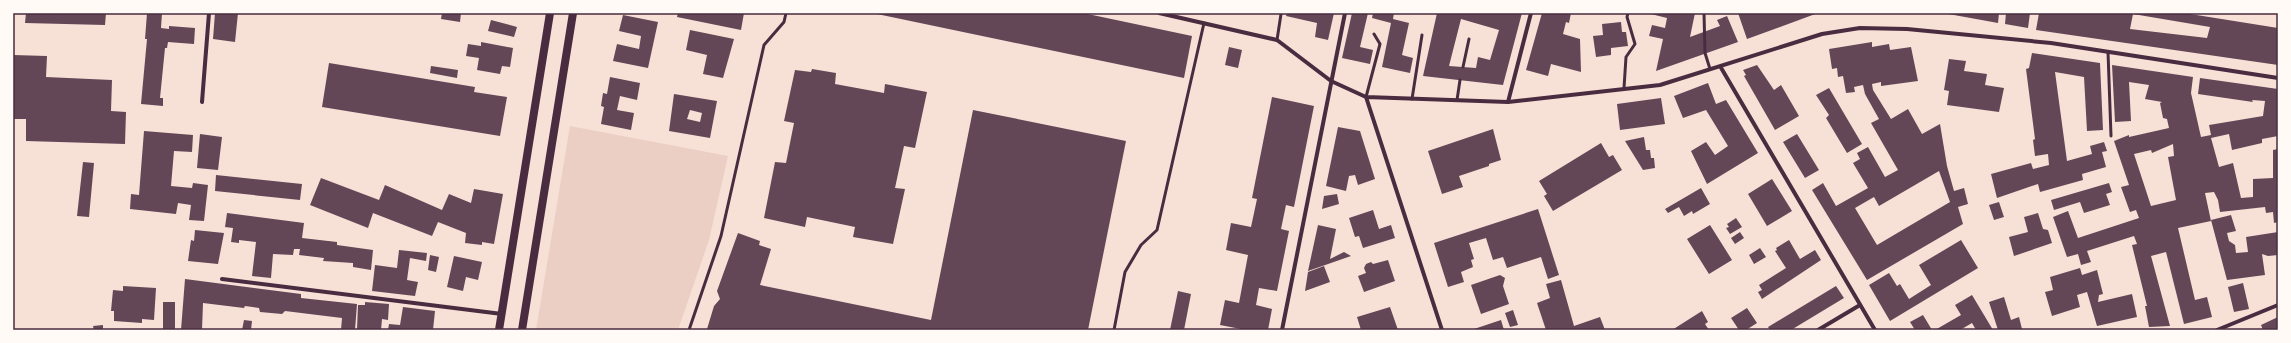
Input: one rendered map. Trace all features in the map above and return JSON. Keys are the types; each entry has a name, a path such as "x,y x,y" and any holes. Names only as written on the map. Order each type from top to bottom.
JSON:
{"main road":[{"path":"499,330 550,13"},
{"path":"522,330 573,13"}],"street":[{"path":"202,102 209,13"},
{"path":"1159,13 1277,40 1331,81 1366,97 1508,102 1660,85 1822,34 1860,28 1907,29 2051,43 2278,78"},
{"path":"1282,330 1344,13"},
{"path":"1508,102 1531,13"},
{"path":"1720,66 1875,330"},
{"path":"1366,97 1442,330"},
{"path":"222,278 502,314"},
{"path":"1818,330 1860,305"},
{"path":"2217,330 2278,305"}],"lane":[{"path":"689,330 721,236 764,45 784,22 786,13"},
{"path":"1624,88 1626,56 1634,44 1627,16 1628,13"},
{"path":"1704,13 1705,53 1710,69"},
{"path":"1277,40 1281,14"},
{"path":"1114,330 1125,272 1141,245 1157,230 1204,23"},
{"path":"1366,97 1380,44 1374,34"},
{"path":"1412,99 1422,34"},
{"path":"1462,67 1469,39"},
{"path":"2108,52 2111,136"},
{"path":"1457,100 1460,80"}],"shaded area":[{"path":"570,126 728,156 709,240 678,330 536,330"}],"building":[{"path":"26,13 106,13 105,25 25,23"},
{"path":"147,13 162,13 161,28 169,29 169,26 195,28 194,44 168,42 167,48 165,48 160,98 163,98 163,106 141,104 147,39 145,39"},
{"path":"215,13 238,13 235,42 213,39"},
{"path":"442,13 461,13 460,22 441,19"},
{"path":"678,13 744,13 741,30 677,17"},
{"path":"1083,13 1192,36 1184,78 877,14"},
{"path":"1287,13 1334,13 1328,40 1315,37 1317,23 1286,16"},
{"path":"1352,13 1368,13 1360,47 1373,50 1370,64 1342,58"},
{"path":"1373,13 1394,13 1393,19 1409,23 1402,55 1413,58 1410,73 1382,67 1391,23 1372,18"},
{"path":"1437,13 1522,13 1503,85 1423,76","holes":["1461,19 1499,30 1490,60 1478,57 1476,68 1449,66"]},
{"path":"1542,13 1571,13 1569,23 1566,22 1563,34 1580,39 1581,72 1551,64 1548,76 1526,70"},
{"path":"1647,13 1695,13 1690,37 1720,26 1717,20 1727,16 1738,42 1656,71 1663,39 1649,36 1652,25 1665,28 1667,18"},
{"path":"1738,13 1818,13 1747,39"},
{"path":"1943,13 1999,13 1998,23"},
{"path":"2006,13 2030,13 2028,28 2005,24"},
{"path":"2039,13 2184,13 2278,28 2278,65 2036,30","holes":["2133,14 2210,27 2207,38 2130,29"]},
{"path":"623,15 658,22 648,68 613,61 617,44 639,49 641,36 619,31"},
{"path":"491,20 517,27 514,37 488,31"},
{"path":"1621,22 1622,32 1626,32 1628,46 1611,48 1611,55 1596,57 1593,36 1603,35 1602,24"},
{"path":"690,30 734,39 723,78 703,74 707,55 686,50"},
{"path":"481,42 513,48 510,67 502,66 500,74 477,70 479,58 466,56 468,44 481,46"},
{"path":"1872,42 1872,47 1889,44 1890,50 1911,47 1918,81 1881,86 1881,82 1872,84 1873,90 1891,119 1908,109 1922,134 1940,124 1947,166 1954,191 1964,188 1968,204 1958,207 1963,224 1867,280 1812,190 1823,183 1836,206 1868,188 1853,163 1860,159 1857,153 1868,147 1885,177 1898,170 1871,123 1879,119 1865,94 1863,85 1854,87 1855,92 1846,93 1843,76 1838,77 1837,68 1832,69 1829,49","holes":["1939,171 1950,202 1877,245 1855,208 1874,197 1879,206"]},
{"path":"1229,47 1242,50 1238,68 1225,65"},
{"path":"2032,53 2100,63 2103,130 2087,131 2084,77 2055,72 2067,161 2092,154 2090,146 2104,142 2107,151 2102,152 2106,167 2082,174 2083,180 2040,192 2038,184 1997,198 1991,174 2031,163 2033,169 2049,165 2048,154 2035,156 2033,140 2035,139 2026,69 2029,68"},
{"path":"13,55 47,56 46,77 112,80 111,111 126,112 125,144 26,141 26,119 13,119"},
{"path":"1949,59 1966,61 1964,71 1987,74 1985,85 2004,88 1999,112 1947,105 1949,91 1944,90"},
{"path":"329,63 475,87 474,92 507,97 500,136 322,107"},
{"path":"1757,65 1774,90 1781,85 1799,116 1775,130 1744,76 1746,75 1743,70"},
{"path":"2112,65 2193,77 2191,93 2201,137 2211,135 2209,125 2263,116 2265,101 2252,100 2253,102 2198,94 2200,78 2278,89 2278,136 2262,139 2262,143 2232,150 2229,134 2211,138 2219,167 2233,163 2241,198 2253,197 2253,179 2273,178 2273,150 2278,149 2278,222 2274,223 2273,212 2266,213 2265,207 2220,212 2218,200 2214,192 2205,193 2211,221 2178,228 2195,300 2207,297 2212,317 2184,324 2166,252 2151,256 2170,326 2149,327 2145,306 2147,306 2132,245 2137,244 2134,236 2087,251 2091,262 2081,265 2078,254 2067,257 2053,217 2068,211 2078,238 2139,218 2136,210 2130,212 2121,187 2129,185 2114,141 2129,135 2129,137 2169,128 2167,119 2163,118 2160,103 2162,102 2145,99 2149,85 2129,82 2131,121 2115,122","holes":["2173,144 2174,156 2168,157 2176,200 2151,206 2134,154 2151,150 2152,153"]},
{"path":"431,66 458,70 457,78 430,73"},
{"path":"812,69 836,73 835,84 884,93 885,84 927,92 915,148 904,146 895,188 905,189 893,244 853,237 855,227 807,217 805,227 764,218 775,162 786,163 794,123 784,121 795,70 811,72"},
{"path":"610,77 640,83 637,100 620,96 617,110 634,113 631,130 601,124 604,107 601,106 603,93 607,94"},
{"path":"1708,83 1716,104 1726,100 1758,153 1707,184 1691,151 1706,142 1715,155 1728,146 1706,110 1683,118 1674,96"},
{"path":"1829,88 1862,144 1847,153 1826,118 1829,115 1816,95"},
{"path":"674,94 717,101 710,138 669,131","holes":["690,110 702,113 700,122 687,119"]},
{"path":"1272,97 1314,106 1294,207 1286,205 1281,229 1289,231 1277,291 1259,288 1256,305 1272,309 1268,330 1246,330 1220,325 1225,300 1239,303 1248,255 1226,250 1231,223 1251,227 1257,199 1252,198"},
{"path":"1661,98 1665,124 1620,130 1617,104"},
{"path":"973,110 1126,141 1088,330 707,329 714,306 720,299 717,291 738,233 760,241 759,245 771,249 760,285 931,320"},
{"path":"1338,127 1360,131 1375,179 1358,185 1355,175 1349,176 1346,191 1326,186"},
{"path":"1493,129 1501,160 1489,164 1489,166 1459,176 1463,187 1442,194 1428,151"},
{"path":"144,131 193,135 192,152 174,151 171,186 192,188 193,183 208,185 204,221 189,220 191,205 178,203 176,214 130,209 131,194 139,195"},
{"path":"200,134 222,137 218,170 197,168"},
{"path":"1797,134 1819,170 1805,178 1783,142"},
{"path":"1644,137 1646,150 1650,150 1651,158 1654,158 1655,168 1643,170 1625,141"},
{"path":"1601,143 1609,157 1613,155 1622,170 1553,211 1544,196 1547,194 1539,181"},
{"path":"83,162 94,163 89,217 77,216"},
{"path":"216,175 302,184 300,200 215,191"},
{"path":"321,178 379,200 385,185 442,210 449,194 471,203 474,189 503,194 494,244 482,242 482,245 465,243 466,233 438,222 432,236 373,213 368,228 310,205"},
{"path":"1772,179 1792,211 1767,226 1748,194"},
{"path":"2109,183 2112,192 2106,194 2110,205 2084,213 2080,202 2054,210 2051,200"},
{"path":"1701,188 1710,204 1693,214 1692,211 1684,216 1679,207 1668,213 1665,209"},
{"path":"1337,194 1339,204 1322,209 1324,196"},
{"path":"1999,202 2004,217 1994,220 1989,205"},
{"path":"1538,209 1559,275 1548,279 1541,257 1507,268 1503,257 1493,260 1486,238 1469,243 1474,259 1471,260 1473,267 1461,272 1464,282 1448,287 1434,243"},
{"path":"1373,210 1379,229 1391,225 1395,238 1363,248 1359,236 1355,237 1349,218"},
{"path":"227,213 304,223 302,238 337,242 337,245 373,250 371,270 353,267 353,263 323,261 324,258 299,255 300,249 294,249 293,255 273,254 271,278 252,276 256,242 239,240 239,243 231,242 233,228 225,227"},
{"path":"2038,213 2043,229 2048,230 2052,243 2014,256 2009,237 2028,232 2024,217"},
{"path":"2231,215 2236,231 2227,233 2229,241 2235,245 2236,253 2248,252 2246,237 2278,232 2278,255 2268,256 2262,254 2265,275 2227,280 2211,220"},
{"path":"1736,218 1742,227 1730,234 1726,228 1729,227 1727,224"},
{"path":"1318,225 1336,229 1330,259 1344,252 1351,256 1308,271"},
{"path":"1710,225 1732,260 1709,274 1687,239"},
{"path":"195,230 224,233 218,264 188,261 191,240 194,241"},
{"path":"1740,232 1744,238 1735,244 1731,238"},
{"path":"1789,240 1800,259 1815,250 1821,260 1762,299 1758,292 1762,290 1759,285 1786,268 1775,251 1777,250 1776,248"},
{"path":"1961,240 1978,268 1890,321 1869,285 1889,273 1897,286 1900,284 1909,299 1931,285 1919,265"},
{"path":"1760,248 1766,257 1754,264 1749,255"},
{"path":"399,250 427,253 426,261 410,258 407,280 418,282 415,296 372,291 375,265 397,268"},
{"path":"430,255 439,257 436,272 428,270"},
{"path":"454,256 482,262 478,280 466,277 463,291 447,287"},
{"path":"1388,260 1395,281 1364,292 1358,276 1366,273 1364,268 1366,264 1371,262 1373,264"},
{"path":"1324,266 1330,282 1305,291 1308,272"},
{"path":"2080,268 2082,275 2097,270 2103,294 2099,295 2098,302 2132,294 2137,317 2097,326 2087,292 2077,295 2080,307 2052,316 2045,292 2053,290 2050,277"},
{"path":"1500,275 1505,278 1503,286 1509,304 1481,314 1471,285"},
{"path":"185,279 301,294 301,298 357,304 355,330 341,330 342,318 285,311 282,314 260,312 259,308 245,306 244,308 203,303 202,330 181,330"},
{"path":"1561,280 1574,326 1600,317 1605,330 1546,330 1537,303 1550,298 1546,284"},
{"path":"2243,283 2249,309 2234,312 2228,287"},
{"path":"123,286 156,288 154,320 142,319 142,323 114,321 114,311 111,311 113,290 123,291"},
{"path":"1836,286 1844,298 1791,330 1770,330 1768,327"},
{"path":"1178,291 1191,294 1184,330 1170,330"},
{"path":"1972,295 1993,330 1976,330 1972,323 1960,330 1935,330 1961,315 1955,305"},
{"path":"2004,297 2011,320 2019,317 2022,329 1998,330 1989,302"},
{"path":"163,302 175,302 175,330 163,330"},
{"path":"365,302 389,304 388,320 382,319 381,330 357,330 358,305 365,305"},
{"path":"403,307 435,311 433,330 388,330 389,324 400,325"},
{"path":"1390,307 1398,330 1361,330 1357,317"},
{"path":"1747,308 1757,323 1746,330 1739,330 1731,318"},
{"path":"1513,310 1518,325 1510,327 1505,313"},
{"path":"1702,311 1708,322 1705,324 1709,330 1672,330"},
{"path":"1923,315 1932,330 1915,330 1910,322"},
{"path":"2278,317 2278,330 2263,330 2261,325"},
{"path":"244,320 252,321 251,330 242,330"},
{"path":"1501,320 1504,330 1471,330"},
{"path":"103,325 103,330 94,330 93,326"}]}
